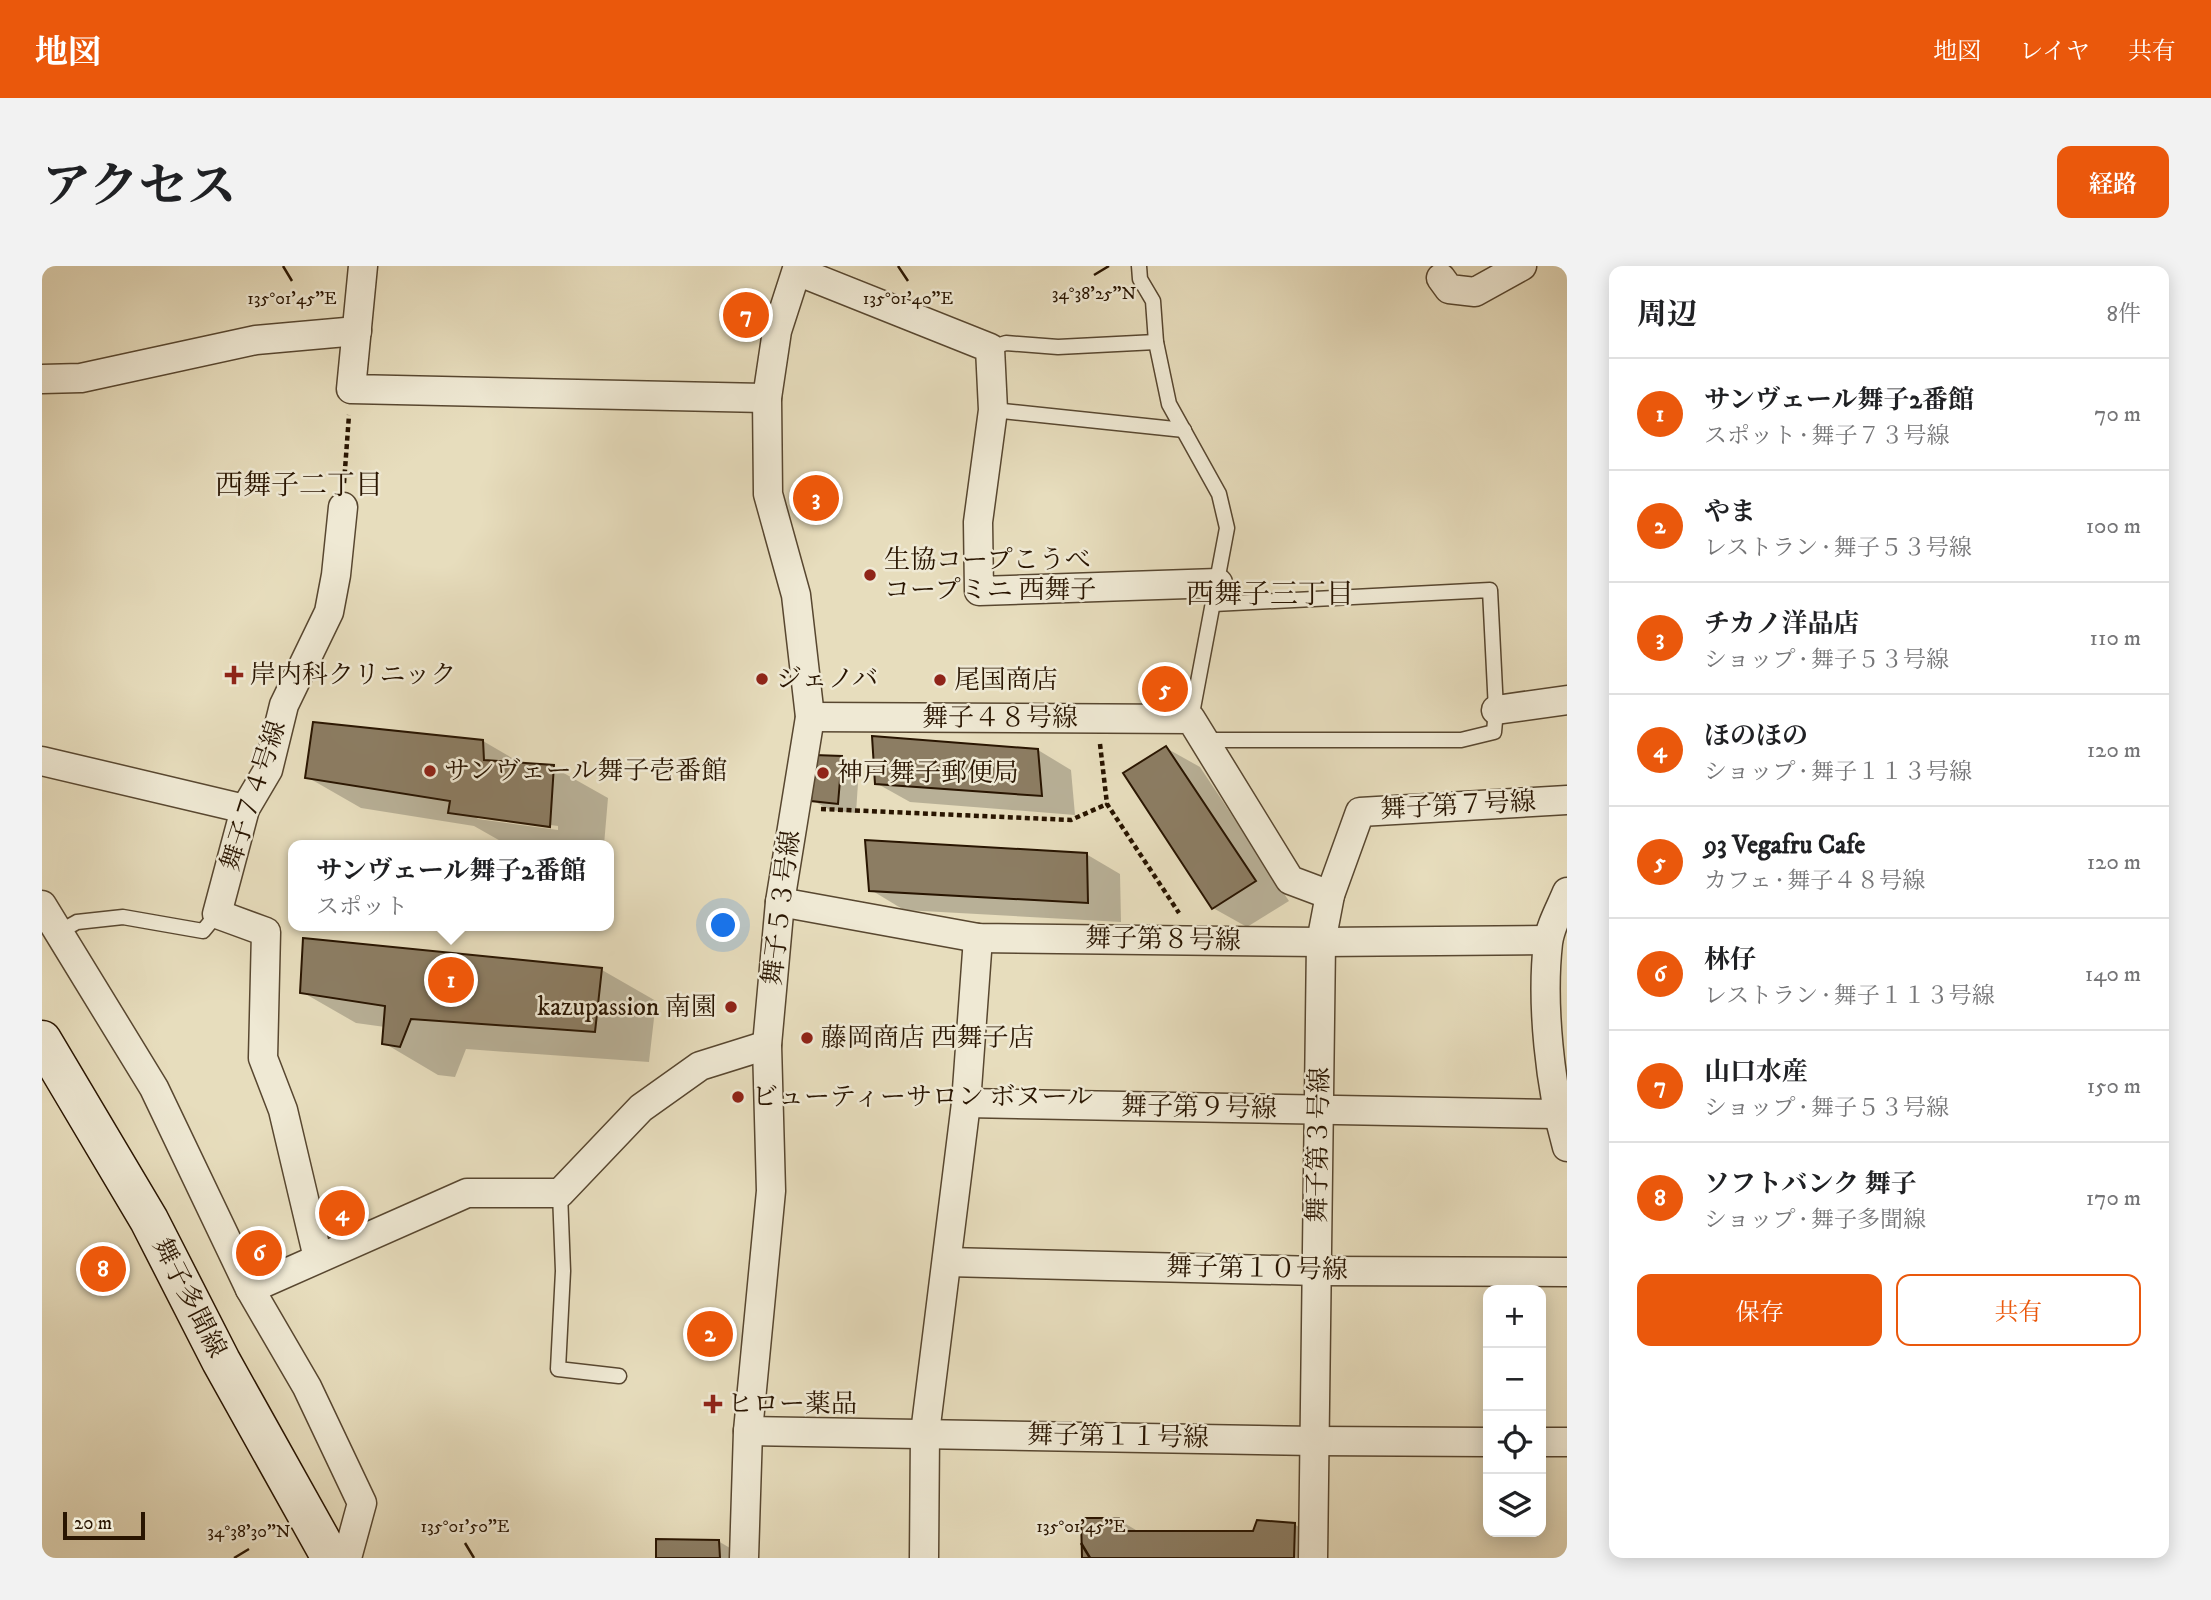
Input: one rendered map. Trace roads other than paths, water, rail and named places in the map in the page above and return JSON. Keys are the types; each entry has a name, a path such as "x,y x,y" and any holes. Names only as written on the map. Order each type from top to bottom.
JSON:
{"street":[{"path":"363,266 351,389 767,398"},
{"path":"1441,278 1449,289 1475,292 1522,266"},
{"path":"798,268 990,348 993,410 978,522 979,591 1216,594"},
{"name":"舞子５３号線","path":"744,1558 748,1430 771,1191 767,1045 780,902 810,717 796,595 768,494 767,398 778,331 798,268"},
{"path":"42,379 80,378 256,340 357,331"},
{"name":"舞子７４号線","path":"217,914 245,809 268,770 284,705 329,612 343,507"},
{"path":"1496,710 1567,700"},
{"name":"舞子４８号線","path":"810,717 1097,718 1197,729"},
{"path":"1197,729 1290,880 1330,895"},
{"path":"42,761 245,809"},
{"name":"舞子第７号線","path":"1321,942 1330,895 1360,812 1567,800"},
{"path":"1567,892 1548,940 1547,1013 1557,1114 1567,1147"},
{"name":"舞子第８号線","path":"780,902 978,938 1321,942 1548,940"},
{"path":"42,905 154,1088 250,1289 307,1387 362,1503 346,1558"},
{"path":"217,914 266,932 263,1058 284,1110 318,1258"},
{"path":"923,1558 925,1433 966,1103 978,938"},
{"name":"舞子第３号線","path":"1313,1558 1321,942"},
{"name":"舞子多聞線","path":"42,1040 149,1220 221,1361 331,1558"},
{"path":"250,1289 467,1193 560,1193 641,1108 700,1066 767,1045"},
{"name":"舞子第９号線","path":"966,1103 1557,1114"},
{"name":"舞子第１０号線","path":"947,1262 1317,1271 1567,1272"},
{"name":"舞子第１１号線","path":"748,1430 1483,1442"},
{"path":"1546,1442 1567,1442"}],"lane":[{"path":"1139,266 1140,279 1153,301 1156,342 1169,404 1219,494 1227,527 1216,594 1197,729 1461,740 1494,732 1496,710 1490,590 1216,594"},
{"path":"990,348 1006,343 1058,346 1156,342"},
{"path":"993,410 1184,430"},
{"path":"59,932 77,922 123,917 203,931 217,914"},
{"path":"560,1193 563,1271 558,1369 619,1376"}],"place":[{"name":"山口水産","path":"746,315"},
{"name":"チカノ洋品店","path":"816,498"},
{"name":"生協コープこうべ コープミニ 西舞子","path":"870,575"},
{"name":"岸内科クリニック","path":"234,675"},
{"name":"ジェノバ","path":"762,679"},
{"name":"尾国商店","path":"940,680"},
{"name":"93 Vegafru Cafe","path":"1165,689"},
{"name":"サンヴェール舞子壱番館","path":"430,771"},
{"name":"神戸舞子郵便局","path":"823,773"},
{"name":"サンヴェール舞子2番館","path":"451,980"},
{"name":"kazupassion 南園","path":"731,1007"},
{"name":"藤岡商店 西舞子店","path":"807,1038"},
{"name":"ビューティーサロン ボヌール","path":"738,1097"},
{"name":"ほのほの","path":"342,1213"},
{"name":"林仔","path":"259,1253"},
{"name":"ソフトバンク 舞子","path":"103,1269"},
{"name":"やま","path":"710,1334"},
{"name":"ヒロー薬品","path":"713,1404"}],"district":[{"name":"西舞子二丁目","path":"299,485"},
{"name":"西舞子三丁目","path":"1270,594"}]}
